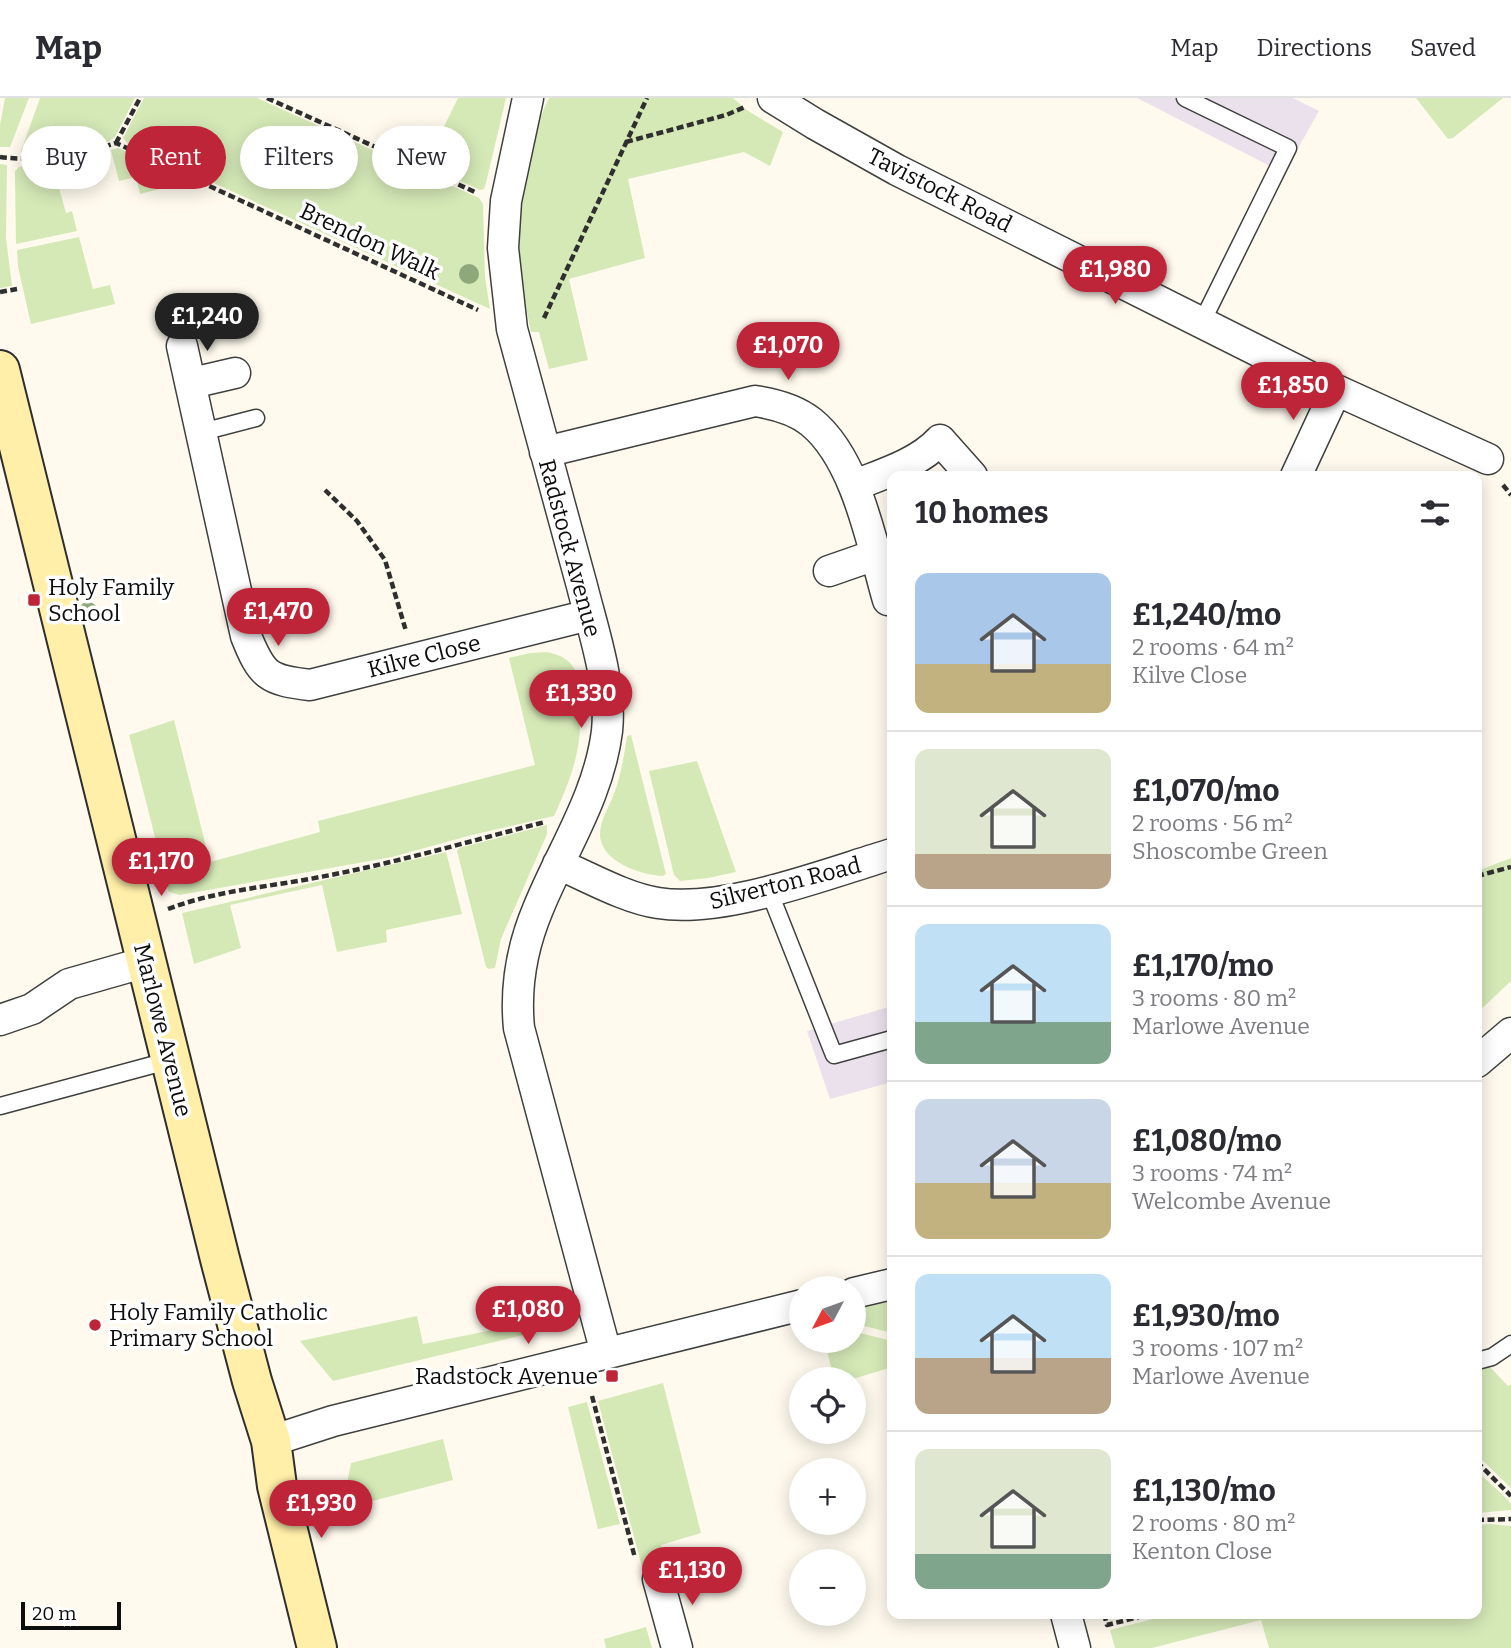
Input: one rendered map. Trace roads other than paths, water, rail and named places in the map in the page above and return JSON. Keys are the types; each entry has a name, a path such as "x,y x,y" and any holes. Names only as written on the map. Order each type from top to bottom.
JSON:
{"street":[{"name":"Radstock Avenue","path":"528,98 506,201 503,248 512,329 589,615 608,704 607,732 602,757 580,820 537,910 523,954 516,1000 519,1028 606,1353"},
{"name":"Tavistock Road","path":"760,102 815,124 897,170 1336,390 1488,459"},
{"name":"Kilve Close","path":"182,346 246,636 258,666 282,681 310,685 589,615"},
{"name":"Marlowe Avenue","path":"0,370 8,435 135,918 244,1352 271,1441 277,1486 317,1648"},
{"path":"191,383 235,373"},
{"path":"1298,471 1336,390"},
{"path":"545,452 755,401 788,409 811,422 837,452 855,485 887,597"},
{"path":"855,485 914,458 940,440 968,471"},
{"path":"829,571 875,555"},
{"name":"Silverton Road","path":"558,864 640,899 688,906 769,891 887,856"},
{"path":"0,1020 32,1009 69,984 146,962"},
{"path":"1482,1058 1511,1033"},
{"path":"866,1290 887,1285"},
{"path":"271,1441 322,1424 789,1308"},
{"path":"658,1579 677,1648"},
{"path":"1067,1619 1076,1648"}],"lane":[{"path":"1185,98 1288,148 1202,322"},
{"path":"202,432 256,418"},
{"path":"769,891 834,1055 887,1040"},
{"path":"0,1106 171,1060"},
{"path":"1482,1360 1511,1344"}],"place":[{"name":"Holy Family School","path":"34,600"},
{"name":"Holy Family Catholic Primary School","path":"95,1325"},
{"name":"Radstock Avenue","path":"612,1376"}]}
